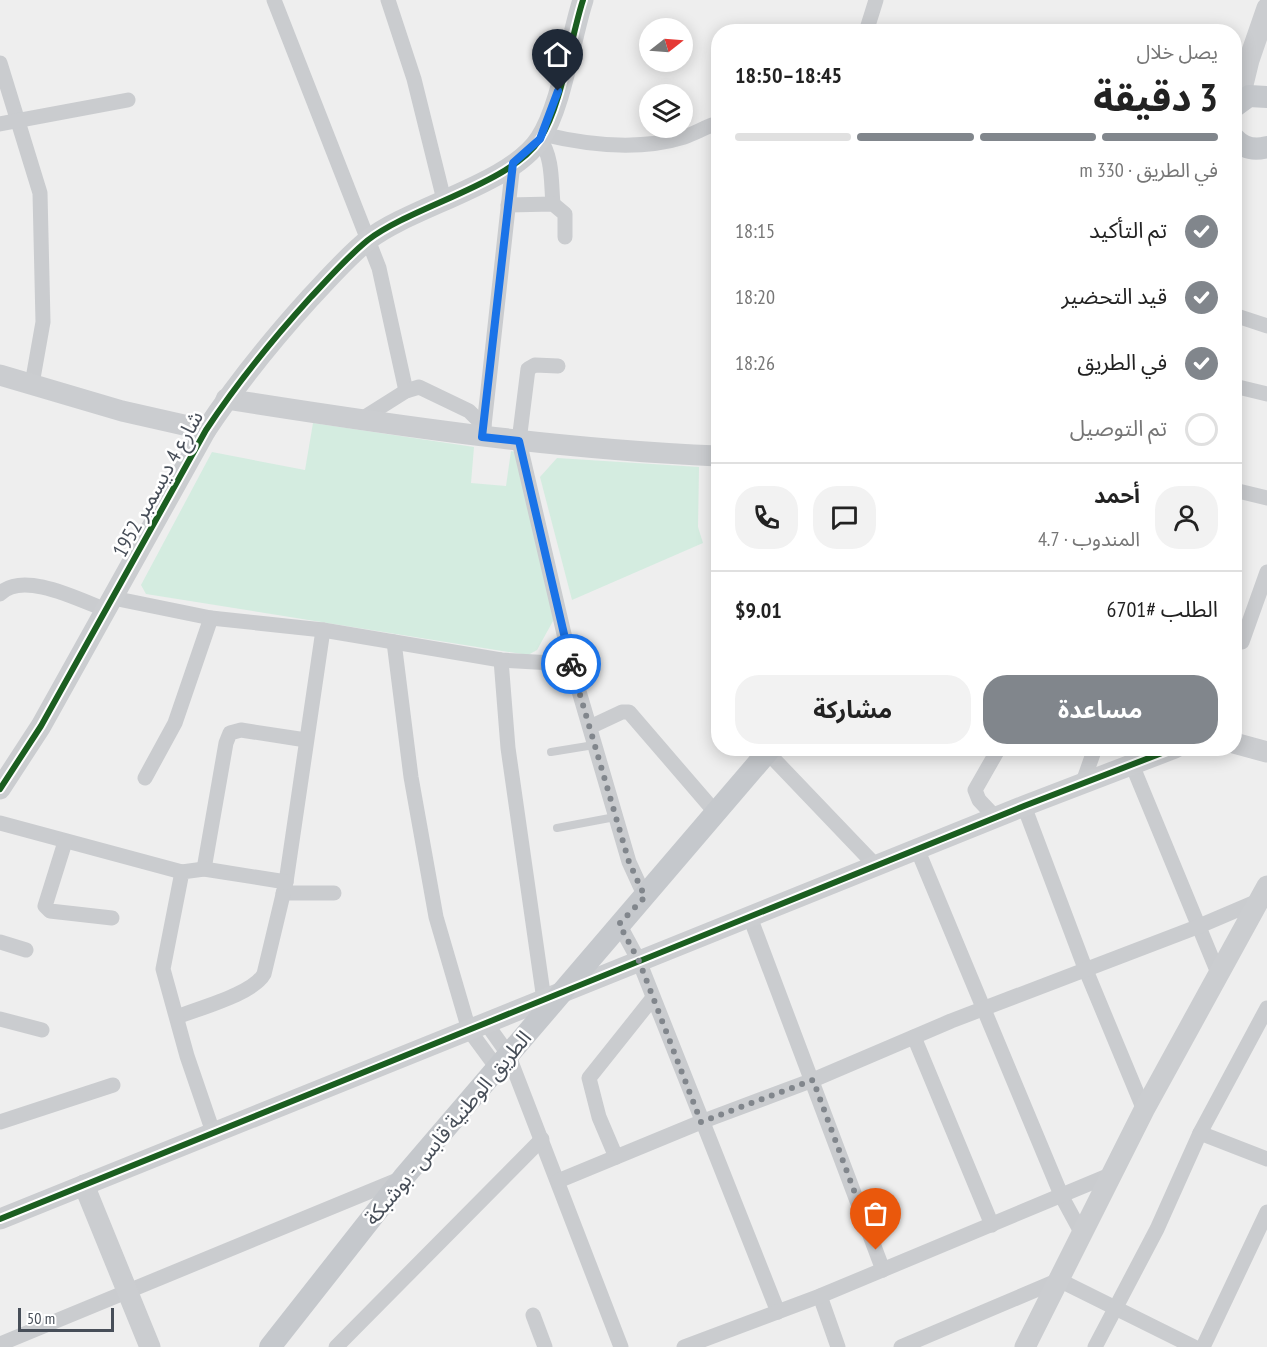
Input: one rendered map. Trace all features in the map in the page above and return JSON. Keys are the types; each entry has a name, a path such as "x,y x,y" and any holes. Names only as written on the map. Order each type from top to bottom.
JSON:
{"main road":[{"path":"1242,144 1263,148"},
{"path":"1242,159 1263,148"},
{"name":"الطريق الوطنية قابس - بوشبكة","path":"270,1347 403,1178 502,1061 554,995 645,897 765,756"}],"street":[{"path":"274,0 379,268 406,391"},
{"path":"388,0 414,80 444,200"},
{"name":"شارع 4 ديسمبر 1952","path":"0,789 41,726 206,430 226,399 268,345 325,282 368,240 493,177 513,163 541,136 553,108 583,0"},
{"path":"868,24 876,0"},
{"path":"1250,100 1249,60 1267,6 1260,0"},
{"path":"1250,100 1267,42"},
{"path":"0,63 40,193 42,322 32,384"},
{"path":"0,124 128,100"},
{"path":"541,136 574,141 632,144 685,137 711,126"},
{"path":"541,136 550,163 553,204"},
{"path":"483,431 513,163"},
{"path":"508,205 553,204 565,214 565,237"},
{"path":"1242,318 1267,326"},
{"path":"558,366 535,365 528,369 519,441 571,664 629,862 645,897"},
{"path":"0,375 122,411 206,430"},
{"path":"360,420 406,391 419,387 469,411 483,431"},
{"path":"1242,388 1267,394"},
{"path":"226,399 360,420 483,431 519,441 642,453 711,456"},
{"path":"1242,492 1267,498"},
{"path":"1242,642 1262,603 1267,572"},
{"path":"0,593 10,585 33,585 110,604 323,630 501,660 571,664"},
{"path":"145,778 175,723 211,618"},
{"path":"177,1017 246,989 260,980 285,887 323,630"},
{"path":"394,642 411,777 436,916 478,1026 502,1061 542,1139 621,1347"},
{"path":"546,664 567,644"},
{"path":"501,660 508,748 554,995"},
{"path":"590,728 622,712 629,712 716,813"},
{"path":"204,869 226,742 230,733 241,730 306,740"},
{"path":"1242,745 1267,752"},
{"path":"774,756 877,867"},
{"path":"994,756 975,789 980,800 996,818"},
{"path":"1082,785 1092,756"},
{"path":"0,1219 996,818 1157,756"},
{"path":"1133,767 1197,927 1218,973"},
{"path":"1024,807 1144,1110"},
{"path":"0,823 182,872 204,869 285,887 334,893"},
{"path":"65,842 45,906 50,911 112,918"},
{"path":"918,851 1062,1197 1081,1232"},
{"path":"182,872 163,969 187,1056 213,1132"},
{"path":"558,1181 1086,968 1197,927 1263,893"},
{"path":"1025,1347 1144,1110 1263,893"},
{"path":"750,917 883,1270"},
{"path":"619,924 639,961 652,999 778,1312"},
{"path":"0,942 26,950"},
{"path":"616,1157 599,1117 589,1083 589,1075 652,999"},
{"path":"1095,1347 1157,1229 1200,1133 1267,1008"},
{"path":"0,1019 42,1030"},
{"path":"914,1037 992,1225"},
{"path":"0,1122 113,1085"},
{"path":"1200,1133 1267,1159"},
{"path":"336,1347 542,1139"},
{"path":"684,1347 820,1296 1062,1197 1110,1175"},
{"path":"0,1344 403,1178"},
{"path":"84,1185 150,1347"},
{"path":"1203,1347 1267,1214"},
{"path":"901,1347 1059,1280 1194,1347"},
{"path":"820,1296 838,1347"},
{"path":"533,1315 545,1347"}],"lane":[{"path":"551,752 594,745"},
{"path":"557,828 615,816"}],"green space":[{"path":"313,423 474,447 471,483 506,486 511,451 515,452 558,612 537,650 528,655 146,594 141,585 212,452 305,470"},
{"path":"557,458 699,467 698,527 703,543 572,600 540,477"}],"cycle path":[{"path":"0,789 41,726 206,430 230,395 296,314 338,268 368,240 409,216 484,182 526,155 540,139 554,109 583,0"},
{"path":"0,1219 1024,806 1154,756"}],"way so far":[{"path":"571,664 629,862 645,897 619,924 639,961 701,1122 813,1080 876,1250"}],"route":[{"path":"558,91 540,139 513,163 482,437 519,441 571,664"}]}
